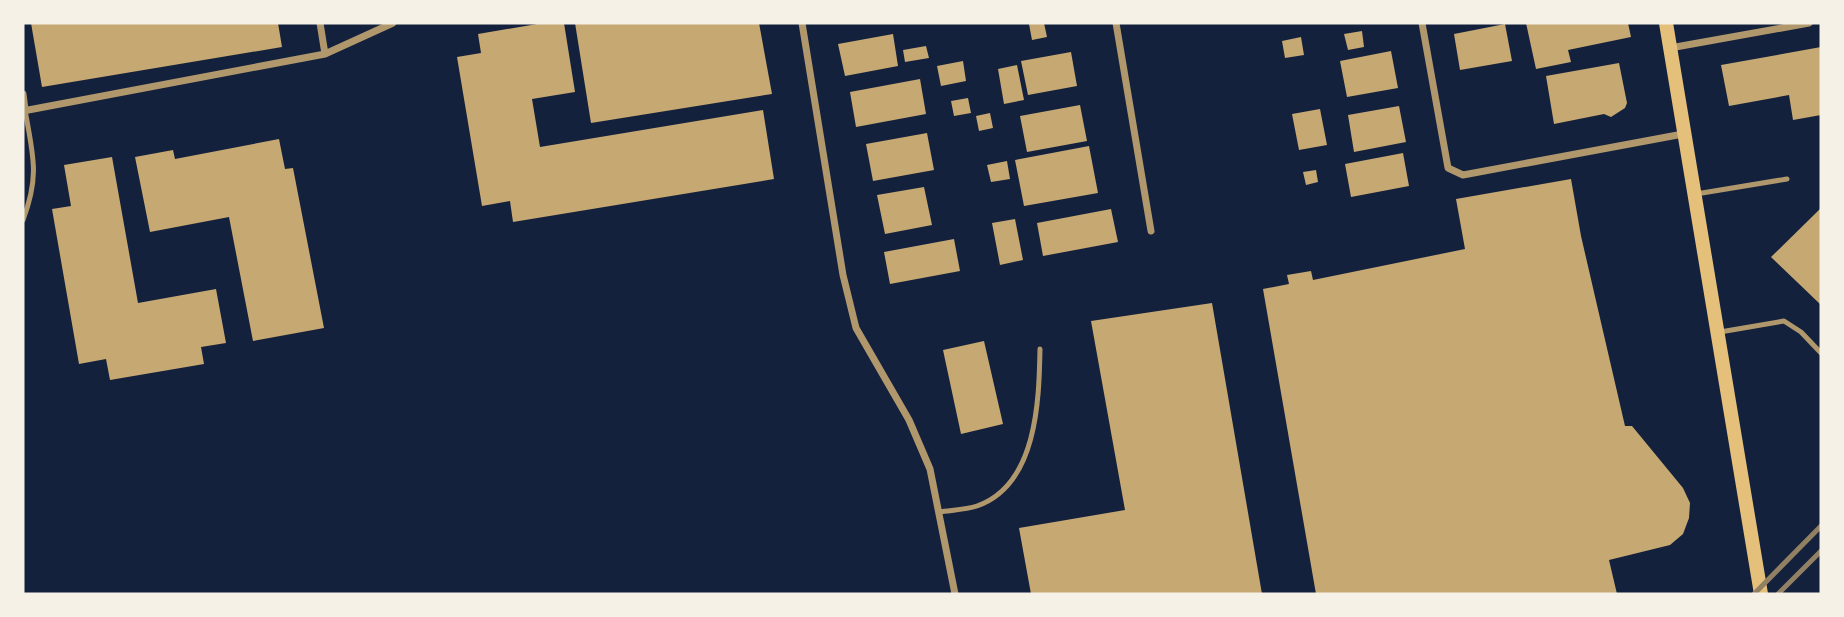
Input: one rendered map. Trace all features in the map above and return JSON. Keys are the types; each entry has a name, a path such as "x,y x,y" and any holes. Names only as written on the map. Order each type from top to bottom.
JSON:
{"main road":[{"path":"1666,23 1761,594"}],"street":[{"path":"320,23 325,54"},
{"path":"23,94 24,111 325,54 393,23"},
{"path":"802,23 842,275 856,328 909,420 930,469 955,594"},
{"path":"1116,23 1151,231"},
{"path":"1422,23 1448,169 1455,172 1463,175 1683,134"},
{"path":"1670,48 1810,23"}],"lane":[{"path":"23,220 35,175 24,111"},
{"path":"1693,195 1787,179"},
{"path":"1717,333 1784,321 1801,332 1821,353"},
{"path":"939,512 976,506 990,499 1009,483 1026,454 1039,406 1040,349"}],"building":[{"path":"31,23 278,23 282,47 42,87"},
{"path":"543,23 564,23 575,92 532,99 540,147 763,110 774,179 513,222 510,201 482,206 457,57 481,53 478,34"},
{"path":"575,23 759,23 772,94 591,123"},
{"path":"1044,23 1047,37 1032,40 1029,24"},
{"path":"1526,23 1628,23 1631,37 1568,50 1571,62 1536,69"},
{"path":"1505,24 1512,61 1460,70 1454,34"},
{"path":"1362,31 1364,47 1348,50 1344,34"},
{"path":"893,34 898,66 845,76 838,44"},
{"path":"1301,37 1304,55 1285,58 1282,41"},
{"path":"926,46 929,58 905,62 903,50"},
{"path":"1821,47 1821,115 1793,120 1789,95 1729,106 1721,65"},
{"path":"1391,51 1398,88 1347,97 1340,61"},
{"path":"1071,52 1077,86 1028,95 1021,61"},
{"path":"963,61 966,81 941,86 937,66"},
{"path":"1619,63 1627,103 1625,108 1611,117 1604,114 1554,124 1546,76"},
{"path":"1017,65 1024,100 1004,104 998,69"},
{"path":"920,79 926,114 856,127 850,92"},
{"path":"968,98 971,113 954,116 951,101"},
{"path":"1080,105 1087,141 1027,152 1020,116"},
{"path":"1399,106 1406,142 1354,152 1348,115"},
{"path":"1320,109 1327,145 1299,150 1292,114"},
{"path":"990,113 993,128 979,131 976,116"},
{"path":"927,133 934,170 873,181 866,144"},
{"path":"279,139 285,169 293,168 324,328 253,341 229,217 150,232 135,157 173,150 175,159"},
{"path":"1089,146 1098,193 1024,206 1015,160"},
{"path":"1403,153 1409,186 1351,197 1345,164"},
{"path":"112,157 138,303 216,289 226,343 201,347 204,364 110,380 106,359 79,364 52,209 71,206 64,165"},
{"path":"1007,161 1010,179 991,182 987,165"},
{"path":"1316,170 1318,182 1306,185 1303,172"},
{"path":"1571,179 1581,236 1625,426 1632,426 1683,488 1690,503 1689,518 1683,534 1670,545 1609,560 1617,594 1316,594 1263,289 1289,284 1287,275 1311,271 1313,280 1465,249 1456,199"},
{"path":"924,187 932,225 885,234 877,195"},
{"path":"1821,208 1821,305 1771,257"},
{"path":"1111,209 1118,242 1043,256 1037,223"},
{"path":"1015,219 1023,260 1000,265 992,223"},
{"path":"954,239 960,271 890,284 884,252"},
{"path":"1212,303 1262,594 1031,594 1019,528 1125,510 1091,321"},
{"path":"984,341 1003,424 961,434 943,350"}],"railway":[{"path":"1754,594 1821,526"},
{"path":"1778,594 1821,551"}]}
